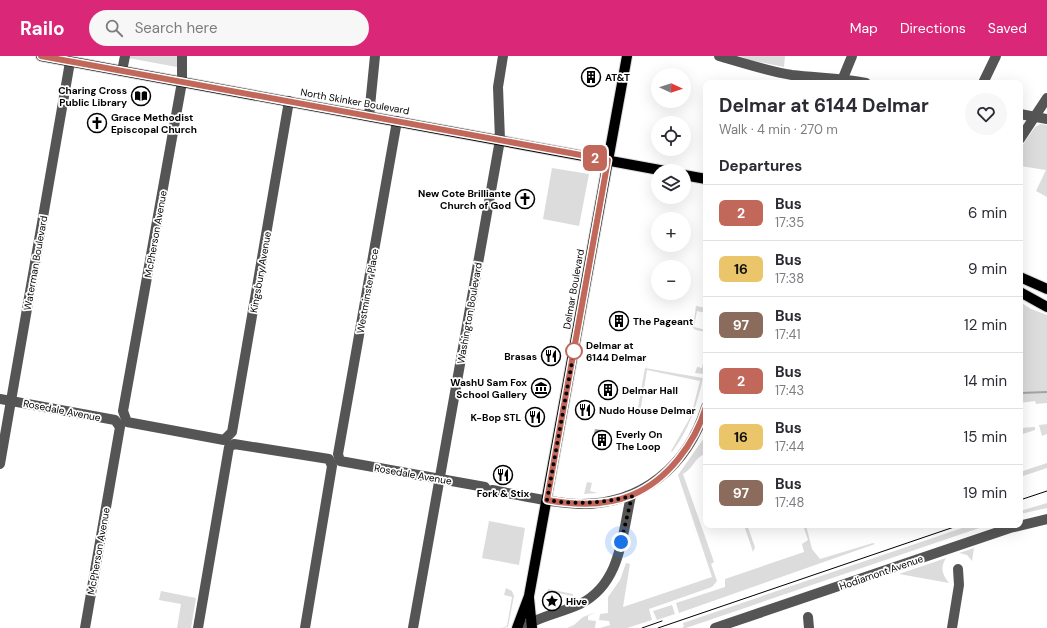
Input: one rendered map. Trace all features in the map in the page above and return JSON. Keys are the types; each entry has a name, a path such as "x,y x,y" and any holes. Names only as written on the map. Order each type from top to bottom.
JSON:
{"main road":[{"name":"North Skinker Boulevard","path":"41,56 397,120 651,168"},
{"name":"Delmar Boulevard","path":"517,628 529,596 627,56"},
{"path":"691,176 703,178"},
{"path":"1023,278 1047,289"},
{"path":"1023,294 1047,307"},
{"name":"Delmar Boulevard","path":"529,596 532,625"}],"street":[{"path":"122,71 125,56"},
{"name":"McPherson Avenue","path":"182,56 182,82 122,411 127,422 224,440"},
{"path":"369,116 375,56"},
{"name":"Washington Boulevard","path":"413,628 500,140 498,87 503,56"},
{"path":"720,56 765,69 793,75 843,78 852,80"},
{"path":"843,78 852,56"},
{"path":"984,80 996,56"},
{"name":"Waterman Boulevard","path":"0,464 70,62"},
{"path":"1023,134 1047,98"},
{"name":"Kingsbury Avenue","path":"224,440 232,432 289,101"},
{"path":"1023,115 1047,120"},
{"name":"Westminster Place","path":"305,628 338,454 397,120"},
{"name":"Rosedale Avenue","path":"0,399 115,420 120,427"},
{"name":"Rosedale Avenue","path":"198,628 229,447 234,444 329,459 336,464 440,478 547,500 568,503 591,503 632,496 661,476 678,460 692,440 703,414"},
{"name":"McPherson Avenue","path":"85,628 120,427"},
{"path":"521,628 532,625 582,603 602,588 616,563 632,496"},
{"name":"Hodiamont Avenue","path":"1023,525 1047,519"},
{"name":"Hodiamont Avenue","path":"715,628 1010,528"},
{"path":"952,628 959,585 958,569"},
{"path":"808,617 809,628"}],"shaded area":[{"path":"129,56 177,56 177,67 128,58"},
{"path":"740,56 785,56 784,67 749,60"},
{"path":"1040,124 1047,125 1047,197 1036,191 1046,170 1023,166 1023,145 1035,127"},
{"path":"552,168 589,174 579,226 543,219"},
{"path":"1023,304 1031,309 1047,315 1047,403 1036,404 1035,401 1023,403"},
{"path":"696,306 703,307 703,312 697,311 694,327 703,329 703,331 693,328"},
{"path":"703,363 703,374 695,373 697,367 702,368"},
{"path":"645,368 703,378 692,417 678,444 672,452 671,451 691,416 700,381 647,370 640,413 637,413"},
{"path":"1047,424 1047,434 1042,436 1039,425"},
{"path":"1035,427 1035,430 1023,434 1023,428"},
{"path":"595,429 601,430 598,443 592,442"},
{"path":"703,439 703,454 683,474 714,562 711,564 717,581 712,587 649,609 652,620 627,628 600,628 610,625 609,621 599,620 600,614 608,613 608,597 620,580 626,563 630,564 623,607 712,577 678,475"},
{"path":"1047,463 1047,468 1023,476 1023,471"},
{"path":"587,482 592,483 590,491 598,493 584,494"},
{"path":"1047,503 1047,508 1023,513 1023,510"},
{"path":"489,521 525,528 519,565 482,558"},
{"path":"745,528 748,528 755,547 753,552"},
{"path":"804,528 807,528 812,549 820,559 873,543 875,544 679,613 676,603 725,587 725,579 804,552 802,544 808,540"},
{"path":"962,528 979,528 686,628 681,628 684,627 683,623"},
{"path":"974,548 972,561 967,555 959,553"},
{"path":"946,558 942,568 949,583 899,574"},
{"path":"506,588 512,591 514,596 508,627 501,628 507,626 512,597 504,595"},
{"path":"548,589 573,594 573,596 558,593 557,596 547,594"},
{"path":"161,591 196,598 191,628 177,628 181,604 159,600"},
{"path":"672,605 675,614 657,620 653,611"},
{"path":"596,612 588,616 588,620 596,621 595,628 567,628 574,625 583,617"}],"waterway":[{"path":"1023,393 1047,392"}],"tram line":[{"path":"522,628 564,396 577,311 625,56"},
{"path":"570,386 622,101"},
{"path":"1023,499 1047,491"},
{"path":"658,628 951,528"},
{"path":"642,628 662,621"}],"bus line":[{"name":"2","path":"41,56 397,120 608,160 547,500 579,504 632,496 661,476 678,460 692,440 703,416"}],"place":[{"name":"AT&T","path":"591,77"},
{"name":"Charing Cross Public Library","path":"141,96"},
{"name":"Grace Methodist Episcopal Church","path":"97,123"},
{"name":"New Cote Brilliante Church of God","path":"525,199"},
{"name":"The Pageant","path":"619,321"},
{"name":"Delmar at 6144 Delmar","path":"574,351"},
{"name":"Brasas","path":"551,356"},
{"name":"WashU Sam Fox School Gallery","path":"541,388"},
{"name":"Delmar Hall","path":"608,390"},
{"name":"Nudo House Delmar","path":"585,410"},
{"name":"K-Bop STL","path":"535,417"},
{"name":"Everly On The Loop","path":"602,440"},
{"name":"Fork & Stix","path":"503,475"},
{"name":"Hive","path":"552,601"}],"route":[{"path":"574,351 547,500 579,504 632,496 621,542"}]}
